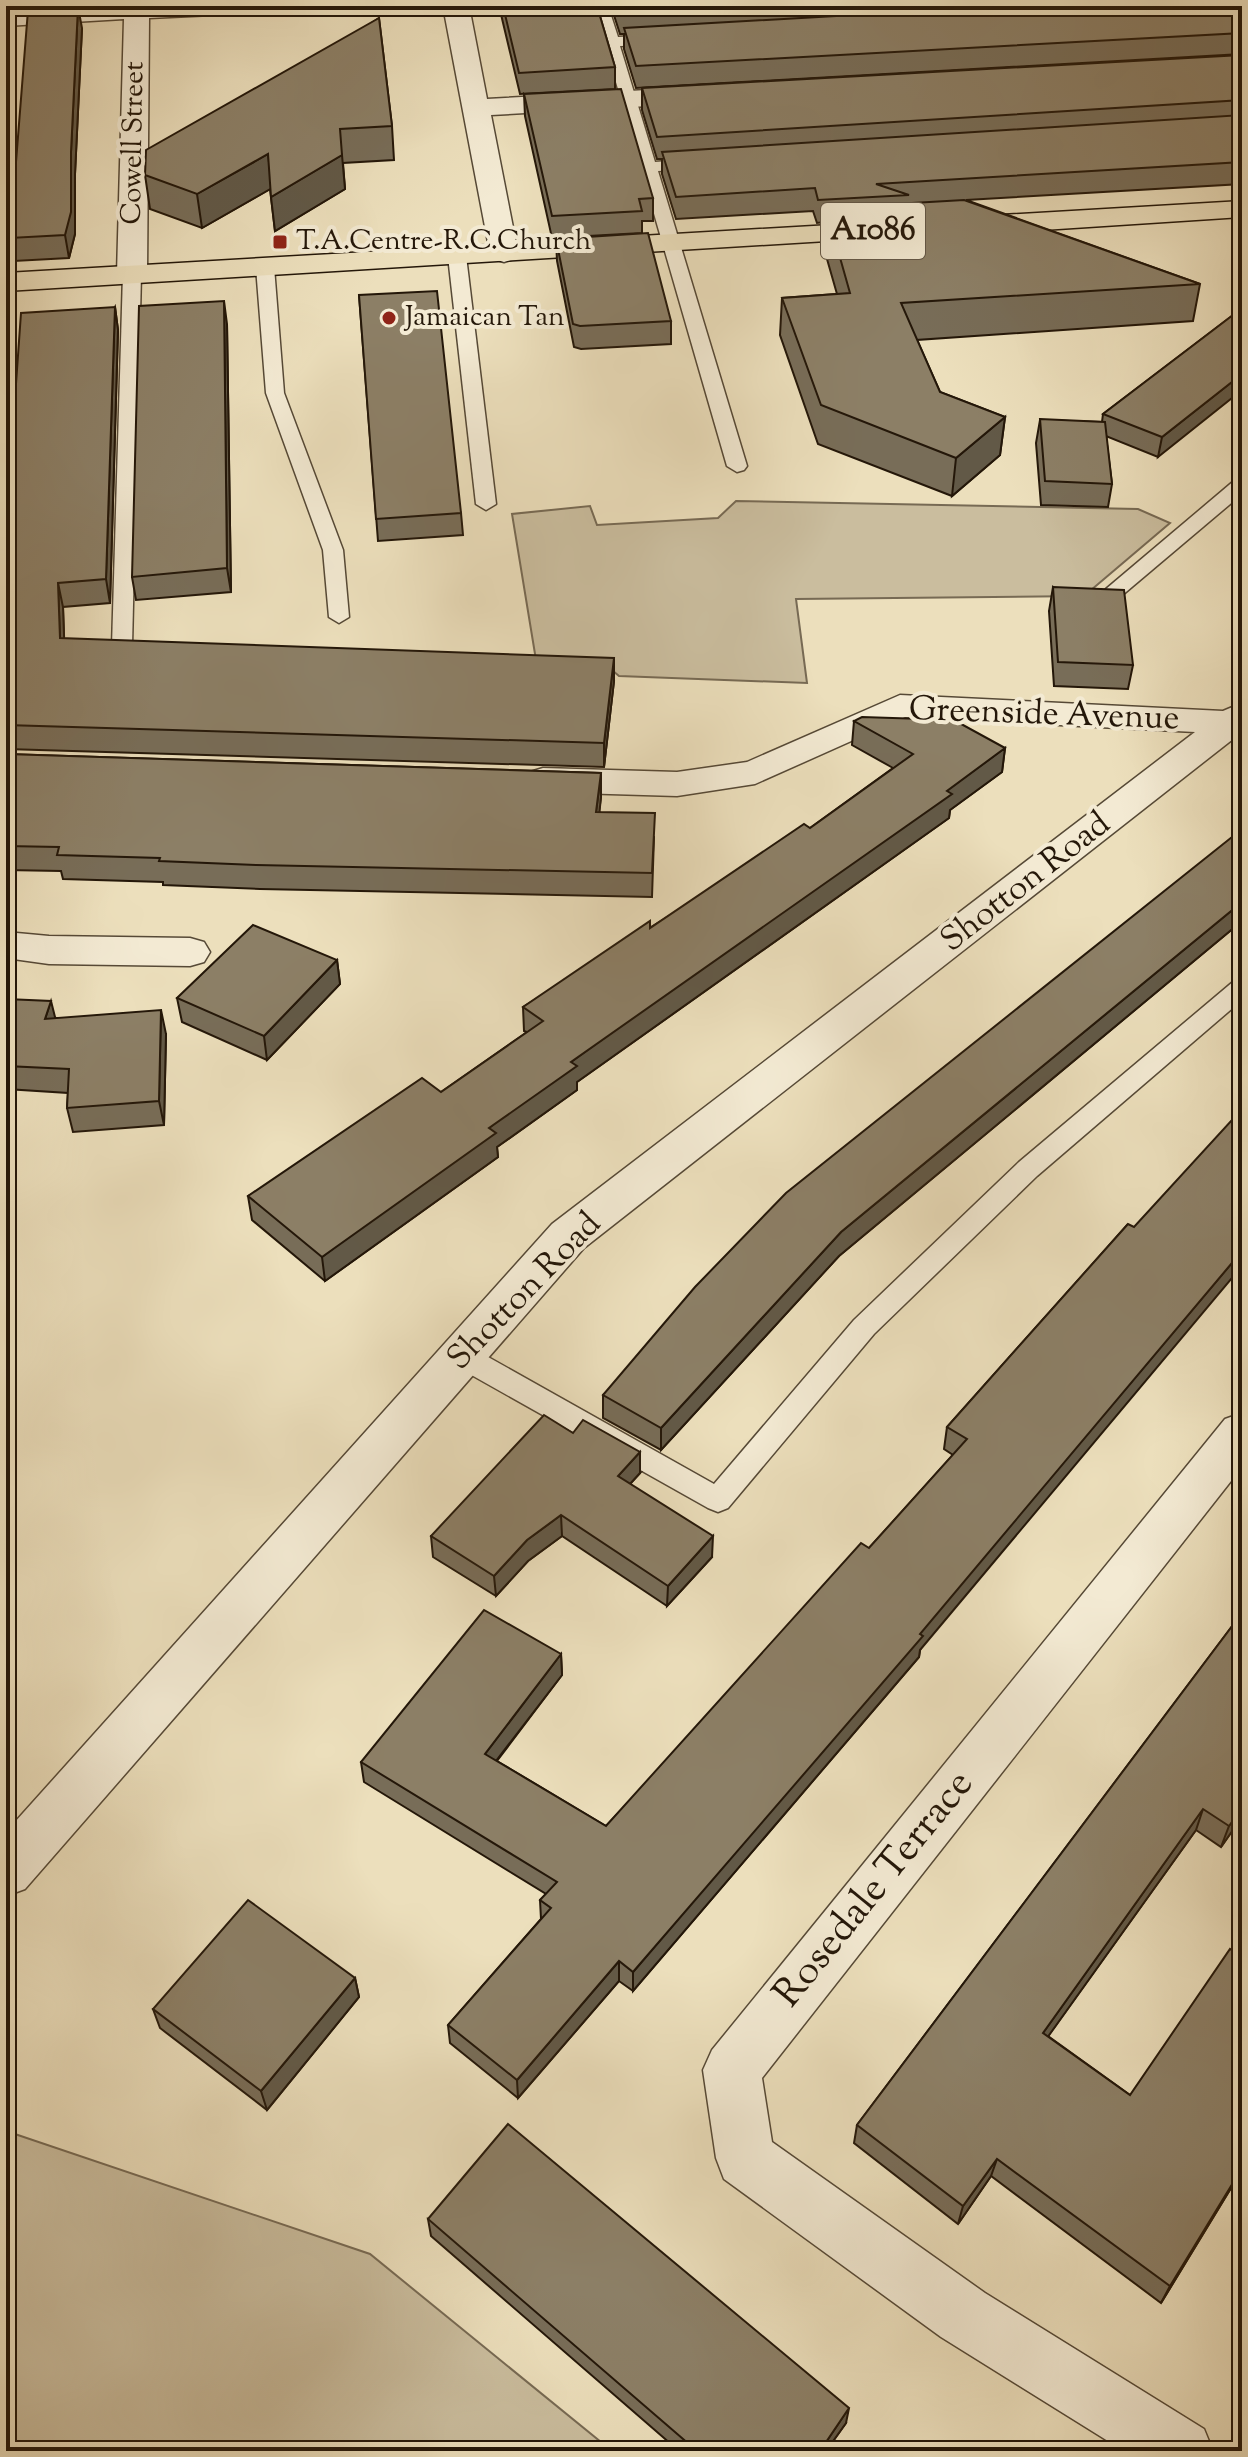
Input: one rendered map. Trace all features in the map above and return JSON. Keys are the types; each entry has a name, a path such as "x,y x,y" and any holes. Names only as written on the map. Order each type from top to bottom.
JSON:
{"main road":[{"name":"A1086","path":"942,227 1242,209"},
{"name":"A1086","path":"6,282 910,229"}],"street":[{"path":"6,18 234,6"},
{"path":"456,6 504,253"},
{"name":"Cowell Street","path":"132,274 137,11"},
{"path":"475,108 723,94"},
{"name":"Greenside Avenue","path":"503,779 677,784 755,772 900,706 1238,718"},
{"name":"Shotton Road","path":"6,1871 568,1236 1238,718"},
{"path":"6,945 49,950 190,952"},
{"name":"Rosedale Terrace","path":"1182,2451 963,2315 745,2158 732,2070 1242,1432"}],"lane":[{"path":"601,6 737,466"},
{"path":"612,42 675,39"},
{"path":"649,167 712,163"},
{"path":"457,256 486,504"},
{"path":"265,267 275,393 333,550 339,617"},
{"path":"122,646 132,274"},
{"path":"1113,593 1242,484"},
{"path":"462,1356 718,1500 874,1317 1028,1169 1242,987"}],"shaded area":[{"path":"736,501 1138,509 1170,523 1084,596 796,599 807,683 619,676 606,665 536,660 512,514 590,506 597,525 718,518"},
{"path":"6,2131 370,2254 612,2451 6,2451"}],"building":[{"path":"503,6 597,6 615,67 519,73"},
{"path":"618,6 743,6 620,13"},
{"path":"1011,6 1242,6 1242,33 636,66 624,28"},
{"path":"78,7 71,212 65,235 10,238 28,10"},
{"path":"379,18 392,126 340,129 342,155 271,197 268,154 197,194 145,175 146,150"},
{"path":"1242,55 1242,100 657,137 642,88"},
{"path":"621,89 653,198 639,199 642,211 552,216 524,94"},
{"path":"1242,115 1242,162 876,184 909,195 818,200 815,188 676,197 662,152"},
{"path":"964,200 1200,284 901,303 940,392 1005,417 956,458 821,405 782,298 850,293 826,208"},
{"path":"648,233 671,321 573,324 556,239"},
{"path":"437,291 461,513 376,519 359,295"},
{"path":"224,301 227,568 132,577 139,306"},
{"path":"115,307 106,579 58,583 60,638 614,658 604,743 6,725 6,525 21,313"},
{"path":"1233,315 1242,318 1242,374 1162,437 1103,414"},
{"path":"1040,419 1105,422 1112,484 1045,481"},
{"path":"1053,587 1124,590 1133,665 1058,662"},
{"path":"862,717 954,720 1005,748 947,791 952,794 571,1062 577,1066 489,1128 496,1133 322,1257 248,1196 422,1078 441,1092 543,1021 523,1007 650,921 650,928 804,824 810,828 913,754 854,721"},
{"path":"6,754 601,773 596,812 655,813 652,873 159,861 160,858 57,855 59,847 6,846"},
{"path":"1242,829 1242,902 841,1232 661,1428 603,1395 695,1287 786,1193"},
{"path":"253,925 337,960 264,1036 177,998"},
{"path":"6,999 51,1001 45,1019 161,1010 159,1101 67,1108 69,1069 6,1066"},
{"path":"1242,1109 1242,1251 920,1634 923,1636 633,1972 619,1961 517,2080 448,2025 551,1908 540,1900 557,1882 361,1762 484,1610 561,1654 485,1754 606,1826 861,1543 869,1548 967,1439 947,1427 1128,1224 1134,1227"},
{"path":"544,1415 573,1433 583,1420 640,1452 618,1476 713,1536 668,1586 561,1515 527,1540 494,1576 431,1536"},
{"path":"1242,1613 1242,1808 1229,1826 1203,1809 1043,2033 1130,2095 1230,1949 1242,1957 1242,2168 1170,2286 997,2159 963,2206 857,2125"},
{"path":"248,1900 355,1978 261,2091 153,2009"},
{"path":"508,2124 849,2408 820,2451 697,2451 428,2219"}],"place":[{"name":"T.A.Centre-R.C.Church","path":"280,242"},
{"name":"Jamaican Tan","path":"389,318"}]}
